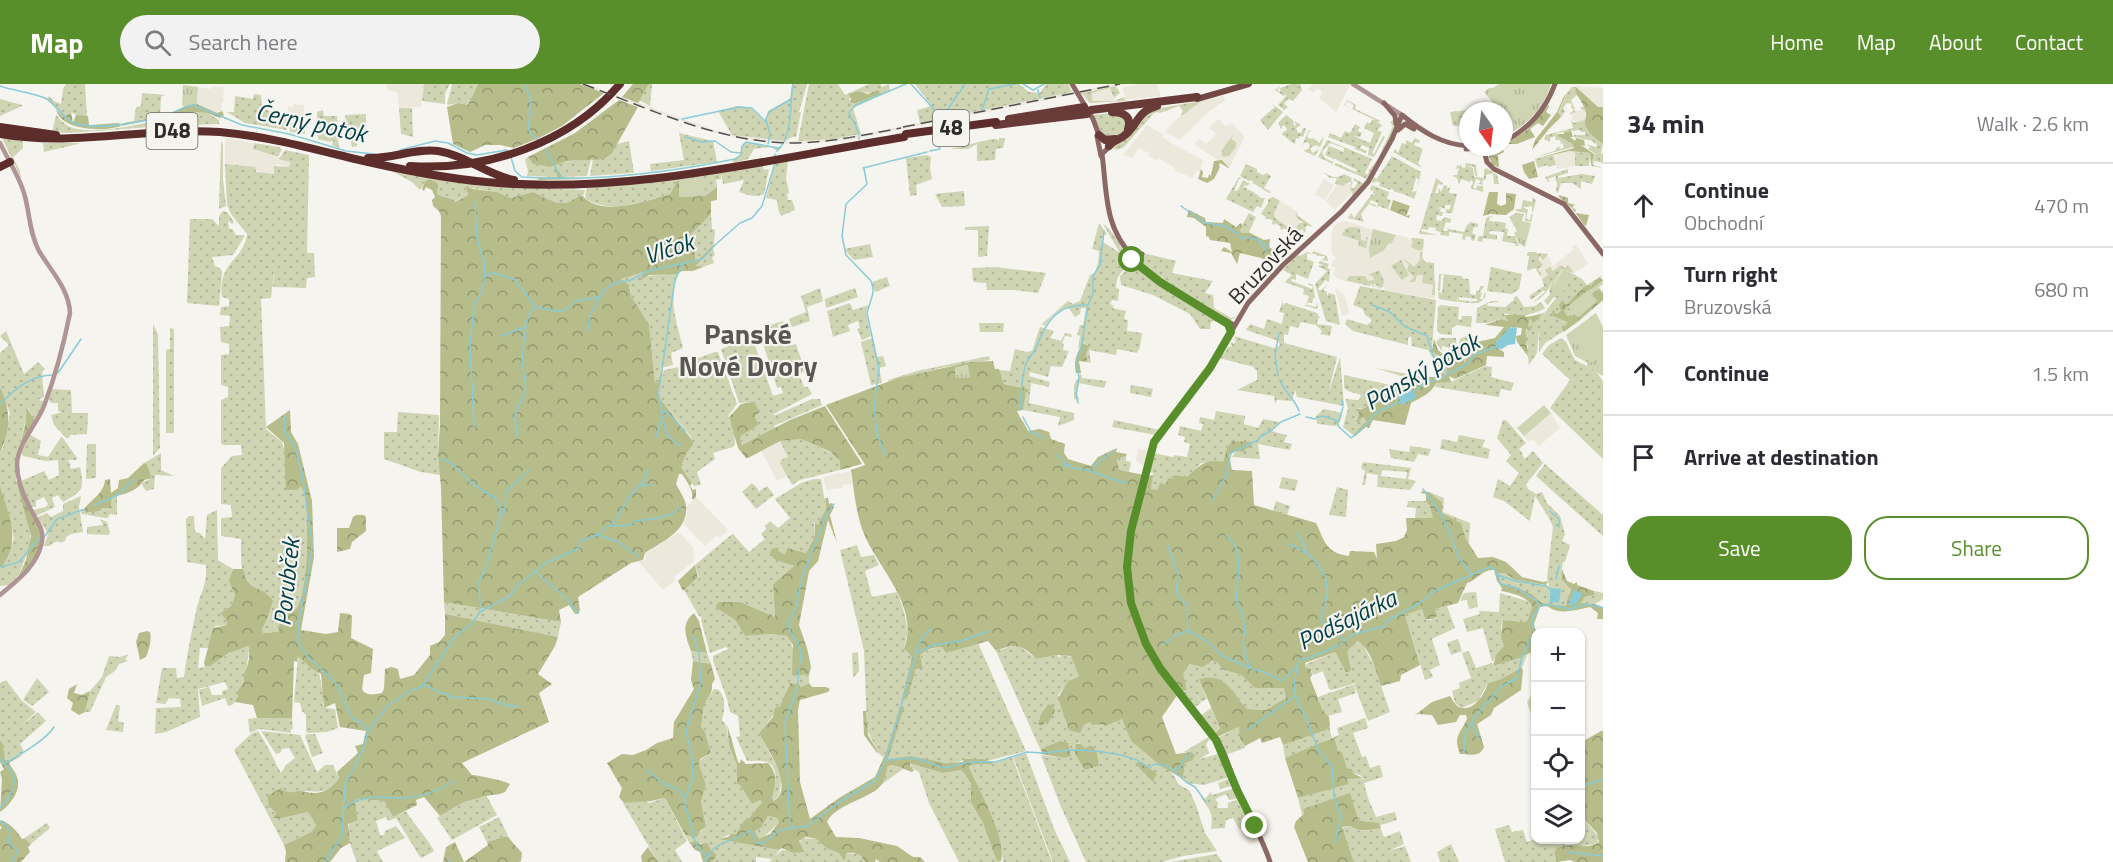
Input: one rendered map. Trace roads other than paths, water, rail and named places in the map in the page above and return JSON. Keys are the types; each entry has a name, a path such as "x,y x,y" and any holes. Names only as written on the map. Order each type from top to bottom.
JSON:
{"highway":[{"name":"D48","path":"1,134 68,140 165,132 220,132 286,142 382,165 437,170 468,168 511,156 564,133 606,101 619,87"},
{"name":"48","path":"586,184 644,181 688,175 905,136 1197,98"},
{"name":"48","path":"1102,112 1164,105 1197,98"},
{"name":"48","path":"1104,143 1111,142 1127,133 1143,112 1164,105"},
{"name":"48","path":"996,123 1023,116 1120,112 1128,118 1128,129 1104,143"},
{"name":"D48","path":"1,134 68,137 165,129 221,129 270,136 396,164 437,167 467,165 511,156"},
{"path":"361,157 385,158 430,151 447,153 501,177 586,184"},
{"path":"0,167 10,162"},
{"path":"382,165 484,182 535,185 586,184"}],"main road":[{"path":"1071,84 1104,143 1102,155 1109,211 1117,235 1134,255 1134,265"},
{"name":"48","path":"1197,98 1242,84"},
{"name":"48","path":"1197,98 1249,84"},
{"path":"1513,137 1537,117 1555,84"},
{"path":"1384,103 1396,118 1392,139"},
{"path":"1402,117 1414,129"},
{"path":"1402,117 1430,136 1459,146"},
{"name":"Bruzovská","path":"1270,862 1266,848 1238,792 1219,744 1160,668 1136,620 1130,596 1128,554 1132,523 1147,476 1155,440 1210,368 1231,326 1248,303 1280,268 1353,200 1370,179 1402,117"},
{"path":"1392,139 1402,124 1408,125 1441,144 1459,147"},
{"path":"1104,143 1101,157 1109,220 1116,236 1139,260 1134,265"},
{"path":"1101,157 1104,143"},
{"path":"1483,156 1494,169 1563,203 1603,254"},
{"path":"1134,265 1231,326"}],"street":[{"path":"1353,84 1402,117"},
{"path":"0,595 29,569 42,544 42,530 31,512 21,485 18,461 23,444 44,406 70,313 64,290 36,244 30,228 23,191 1,134"}],"water":[{"path":"1509,328 1517,328 1515,344 1502,349 1496,348 1496,342"},
{"path":"1409,388 1415,394 1415,398 1403,404 1398,403 1400,400 1397,395"},
{"path":"1550,588 1561,589 1559,603 1550,602"},
{"path":"1574,590 1582,593 1580,599 1574,606 1568,605"}],"waterway":[{"path":"524,84 531,103 528,128 538,140"},
{"name":"Vlčok","path":"777,151 786,137 793,84"},
{"path":"859,135 849,114 850,111 856,105 906,84"},
{"path":"911,84 941,117 941,125"},
{"path":"946,112 965,84"},
{"path":"982,110 989,89 1015,84"},
{"path":"1023,84 1033,90 1044,84"},
{"name":"Černý potok","path":"0,86 45,98 72,122 87,126 110,126 136,122 194,105 242,125 289,134 346,151 374,154"},
{"path":"1038,90 1040,98"},
{"path":"682,119 739,107 752,108 765,121 769,112 791,99"},
{"path":"766,120 770,134 768,144"},
{"path":"939,134 939,145"},
{"path":"685,137 702,142 715,141 731,152 740,153"},
{"name":"Černý potok","path":"400,150 435,141 448,143 467,153 477,155 507,150"},
{"name":"Černý potok","path":"511,157 515,171 522,177 576,178 656,172 735,159 741,155 742,146 746,142 781,147"},
{"path":"930,151 940,149 939,147"},
{"path":"545,149 561,177"},
{"path":"863,168 927,152"},
{"name":"Vlčok","path":"517,437 514,417 526,389 522,359 526,323 531,311 536,307 563,311 576,301 600,297 605,289 617,282 629,281 648,271 702,259 740,223 752,218 762,206 775,163"},
{"path":"864,169 867,184 846,204 842,236 846,255 871,281 873,288 867,313 879,369 874,407 877,434 885,454"},
{"path":"474,427 470,347 474,305 482,291 485,276 484,261 477,239 475,203"},
{"path":"1181,206 1205,223 1225,226 1238,234"},
{"path":"1020,410 1026,364 1048,323 1060,311 1077,305 1088,305 1093,294 1093,276 1100,265 1104,231"},
{"path":"1239,236 1253,238 1269,246"},
{"path":"1261,245 1267,251"},
{"path":"659,391 675,279 684,263"},
{"path":"486,275 494,273 514,279 535,306"},
{"path":"587,332 590,315 600,297"},
{"path":"1078,403 1077,362 1088,305"},
{"path":"1372,305 1390,312 1404,326 1427,336 1433,355 1446,372"},
{"path":"501,336 525,327"},
{"path":"1278,376 1275,355 1279,333"},
{"path":"58,373 81,339"},
{"name":"Panský potok","path":"1413,392 1425,383 1442,378 1468,363 1475,354 1496,347"},
{"path":"0,404 31,380 53,375"},
{"path":"1280,380 1299,411"},
{"path":"656,437 663,416 658,392"},
{"path":"1342,400 1343,405"},
{"name":"Panský potok","path":"1316,418 1323,416 1338,421 1338,426 1351,438 1377,412 1399,402"},
{"path":"1339,421 1343,407"},
{"path":"662,410 685,431"},
{"name":"Panský potok","path":"1212,501 1226,476 1231,453 1258,440 1281,422 1300,414"},
{"name":"Porubček","path":"285,417 284,431 295,447 302,473 312,543 298,625 298,640 306,655 335,682 353,719 360,722 368,731 365,745 345,785 342,836 325,862"},
{"path":"1023,417 1031,432 1041,436 1042,439"},
{"name":"Panský potok","path":"1306,417 1315,419"},
{"path":"663,421 669,437 680,446"},
{"path":"1092,469 1114,451"},
{"path":"1056,455 1064,461 1065,467 1068,464 1072,468 1127,483"},
{"path":"369,731 389,705 410,691 423,686 452,640 473,622 480,612 479,582 487,564 500,517 500,506 495,498 474,485 451,463 441,459"},
{"path":"480,612 510,596 517,586 544,564 579,548 580,541 597,535 615,521 629,497 645,479 648,469"},
{"path":"500,517 505,509 506,492 529,470"},
{"path":"95,505 118,495 134,479"},
{"path":"641,486 652,484"},
{"path":"1423,489 1443,519 1459,558 1472,574"},
{"path":"830,509 834,504"},
{"path":"612,526 630,525 635,521 660,518 672,514 681,507"},
{"path":"45,536 57,519 85,509"},
{"path":"790,828 785,722 797,689 801,652 790,632 788,623 795,610 802,578 829,511"},
{"path":"1550,511 1559,519 1559,527"},
{"path":"1297,533 1306,551"},
{"path":"598,535 619,542 639,557"},
{"path":"1226,535 1235,545 1238,555 1236,599 1242,613 1245,629 1243,643 1249,668"},
{"path":"0,567 19,562 40,537"},
{"path":"1288,544 1311,557 1322,570 1327,596 1321,619 1343,639"},
{"name":"Podšajárka","path":"1168,546 1178,574 1176,592 1187,606 1188,631 1207,641 1223,656 1267,673 1281,681 1297,666 1300,659 1309,658 1337,646 1354,634 1385,626 1387,621 1423,601 1433,592 1489,567 1495,569 1501,584 1516,588 1541,606 1546,604 1570,609 1587,604 1603,608"},
{"path":"1556,579 1559,566"},
{"path":"536,572 567,599 578,613"},
{"path":"1498,575 1515,581 1546,586 1550,589"},
{"path":"1464,753 1464,737 1473,719 1501,687 1517,678 1522,657 1534,633 1533,617 1540,606"},
{"path":"705,862 709,854 719,845 749,831 753,833 756,842 762,844 780,830 807,826 841,801 876,780 886,759 918,646 924,635 932,628"},
{"path":"918,652 933,645 961,641 989,631"},
{"path":"1162,645 1178,634 1188,631"},
{"path":"694,636 699,654 701,682 686,731 693,763 692,781 684,801 696,844 707,857"},
{"path":"1297,667 1294,687 1296,698 1318,749 1332,767 1334,796 1341,816 1335,842"},
{"path":"425,686 450,697 488,699 509,706 518,706"},
{"path":"1247,730 1295,696"},
{"path":"1472,723 1478,739"},
{"path":"4,764 38,742 54,727"},
{"path":"888,760 915,758 945,768 969,762 995,762 1027,752 1097,751 1137,760 1149,768 1155,764 1168,766 1195,787 1206,802"},
{"path":"1175,769 1180,768 1182,762 1190,754"},
{"path":"0,759 11,771 14,779 11,793 0,808"},
{"path":"647,770 664,784 679,790 684,797"},
{"path":"1585,785 1603,779"},
{"path":"344,809 364,798 403,798 423,795 436,791 453,781"},
{"path":"0,821 10,831 8,843 18,850 12,862"},
{"path":"1569,852 1603,856"}],"railway":[{"path":"583,84 685,122 737,137 764,141 819,142 901,128"},
{"path":"903,127 1120,84"}],"district":[{"name":"Panské Nové Dvory","path":"748,350"}]}
